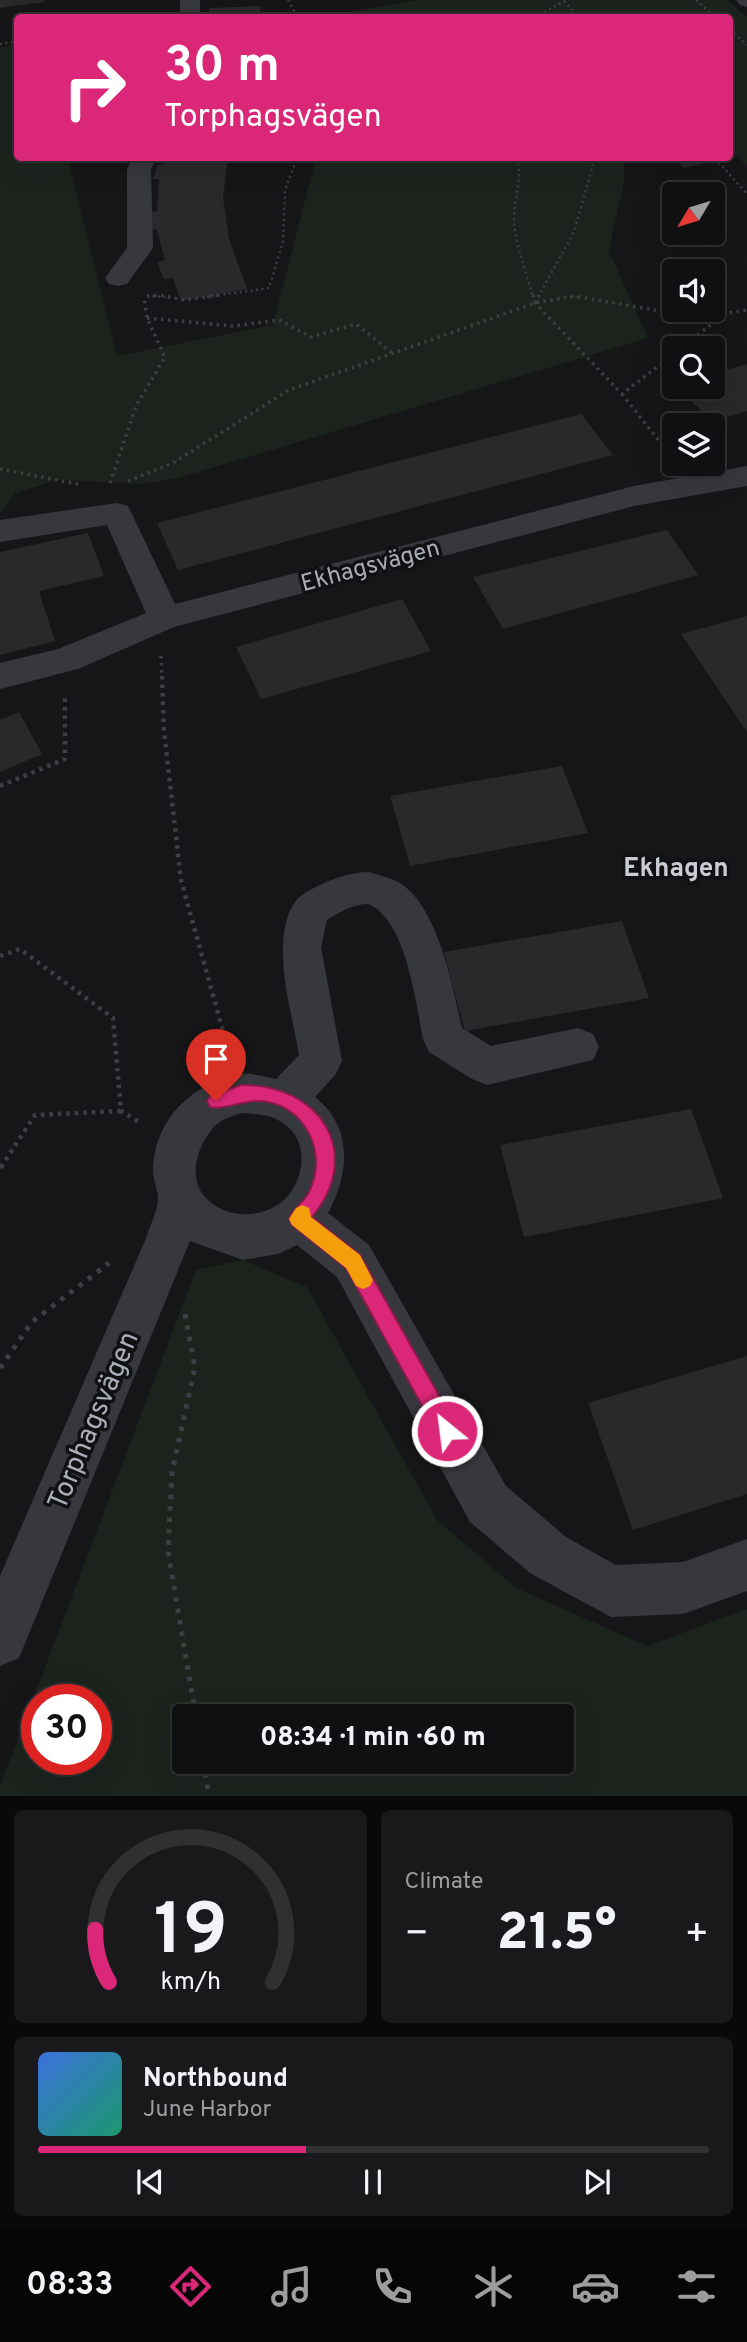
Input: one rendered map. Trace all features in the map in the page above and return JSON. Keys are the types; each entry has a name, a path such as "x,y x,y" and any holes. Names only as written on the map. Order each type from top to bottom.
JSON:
{"street":[{"path":"118,278 140,248 139,170 143,161"},
{"name":"Ekhagsvägen","path":"0,676 66,660 165,618 634,496 744,484"},
{"path":"0,531 113,501 165,618"},
{"path":"286,1099 321,1060 301,947 310,911 337,894 369,888 392,897 411,923 444,1039 487,1066 578,1047"},
{"path":"241,1093 262,1093 286,1099 312,1119 323,1141 326,1166 316,1198 299,1219 265,1236 238,1238 219,1234 196,1220 175,1218 173,1173 177,1147 184,1130 202,1110 216,1101 241,1093"},
{"name":"Torphagsvägen","path":"0,1639 175,1218"},
{"path":"299,1219 353,1261 488,1504 548,1555 611,1591 682,1588 747,1565"}],"path":[{"path":"542,14 564,0 576,14"},
{"path":"696,0 712,14"},
{"path":"733,33 747,45"},
{"path":"113,501 136,406 165,357 147,318 144,297 159,295 184,300 269,288 283,242 285,190 296,161"},
{"path":"518,161 520,168 514,220 518,247 534,303 622,394 662,444"},
{"path":"534,303 574,232 593,161"},
{"path":"718,161 747,194"},
{"path":"0,469 113,501 289,390 534,303 574,296 604,299 662,312"},
{"path":"725,316 747,310"},
{"path":"147,318 234,326 279,320 311,337 356,324 392,354"},
{"path":"697,336 715,322"},
{"path":"622,394 662,363"},
{"path":"165,618 159,634 164,731 181,880 241,1093"},
{"path":"0,786 65,759 66,660"},
{"path":"0,956 20,949 113,1018 121,1111"},
{"path":"0,1168 35,1115 121,1111 177,1147"},
{"path":"0,1368 32,1322 133,1245 175,1218"},
{"path":"194,1704 168,1552 172,1472 195,1367"},
{"path":"205,1774 209,1796"}],"shaded area":[{"path":"418,0 727,0 747,17 747,166 733,152 733,14 337,14"},
{"path":"14,45 14,161 72,161 69,164 117,356 273,325 315,161 624,161 624,181 609,251 648,338 178,478 144,484 57,480 15,493 0,514 0,47"},
{"path":"242,1260 307,1287 437,1520 516,1588 647,1646 747,1609 747,1796 0,1796 0,1786 21,1731 21,1775 112,1775 112,1684 39,1684 196,1270"}],"building":[{"path":"0,0 44,0 44,2 0,8"},
{"path":"260,6 261,14 208,14 209,8"},
{"path":"166,161 228,161 223,198 229,239 247,289 181,301 173,278 164,279 157,262 165,260 157,230 152,229 149,212 157,211 159,179 153,179 158,165"},
{"path":"676,161 705,163 684,168"},
{"path":"747,364 747,411 725,418 725,413 703,413 690,399 725,399 725,370"},
{"path":"581,414 613,455 178,570 157,523"},
{"path":"667,530 698,575 503,629 473,577"},
{"path":"88,533 104,576 39,591 55,641 0,655 0,552"},
{"path":"402,599 431,651 261,699 236,647"},
{"path":"747,616 747,732 681,634"},
{"path":"19,712 42,754 0,772 0,720"},
{"path":"562,766 588,833 410,866 390,796"},
{"path":"622,921 649,998 465,1031 444,952"},
{"path":"691,1109 723,1198 524,1237 500,1145"},
{"path":"747,1356 747,1494 633,1530 588,1403"}],"slow traffic":[{"path":"302,1214 299,1219 353,1261 363,1280"}],"district":[{"name":"Ekhagen","path":"676,867"}],"route":[{"path":"216,1101 241,1093 262,1093 286,1099 312,1119 323,1141 326,1166 316,1198 299,1219 353,1261 447,1431"}]}
